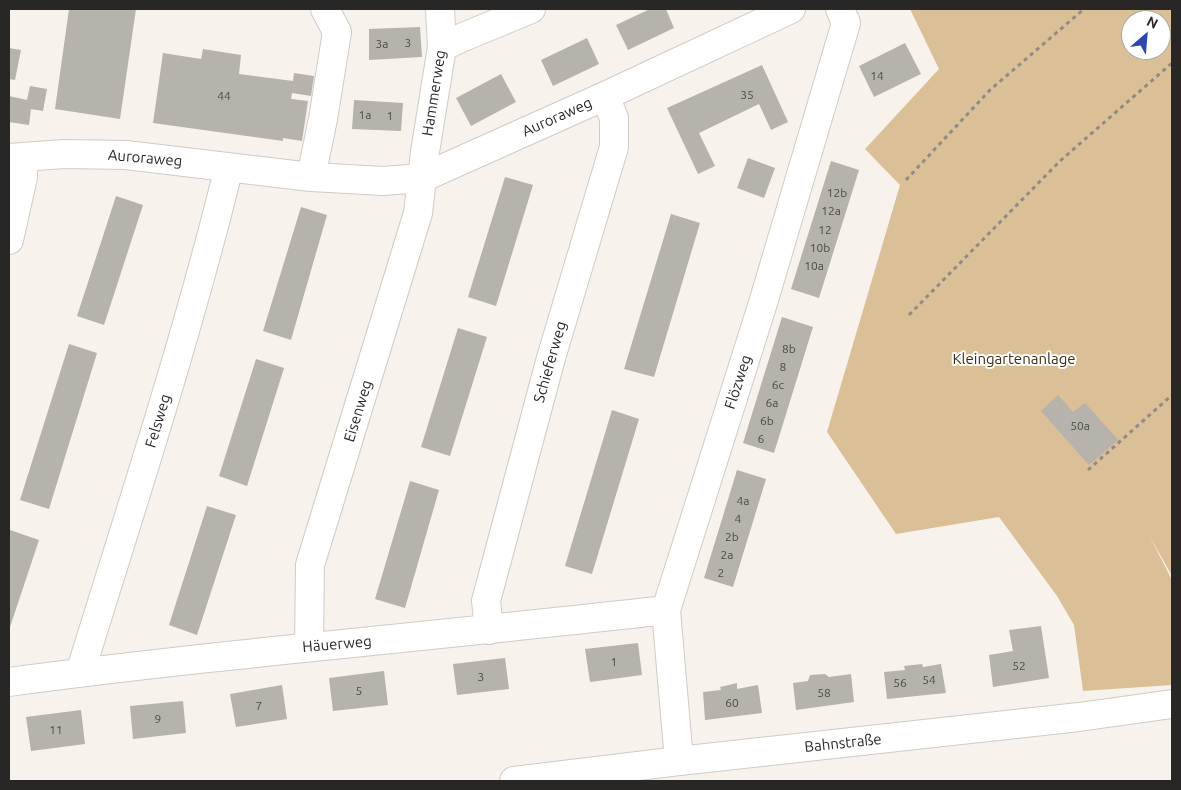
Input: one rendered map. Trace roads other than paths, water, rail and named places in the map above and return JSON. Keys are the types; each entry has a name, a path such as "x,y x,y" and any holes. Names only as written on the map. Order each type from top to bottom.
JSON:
{"street":[{"path":"311,177 323,119 337,32 325,9"},
{"name":"Hammerweg","path":"422,178 442,47 440,9"},
{"path":"442,47 531,9"},
{"name":"Auroraweg","path":"16,158 64,154 126,155 311,177 382,181 422,178 791,9"},
{"name":"Flözweg","path":"679,761 666,610 763,303 846,23 840,9"},
{"name":"Schieferweg","path":"489,630 486,601 550,358 614,147 614,118 604,96"},
{"path":"9,240 23,177 16,158"},
{"name":"Felsweg","path":"80,673 174,371 229,167"},
{"name":"Eisenweg","path":"309,647 310,565 418,213 422,178"},
{"name":"Häuerweg","path":"9,682 309,647 489,630 666,610"},
{"name":"Bahnstraße","path":"514,781 1172,704"}],"park label":[{"name":"Kleingartenanlage","path":"1014,359"}]}
